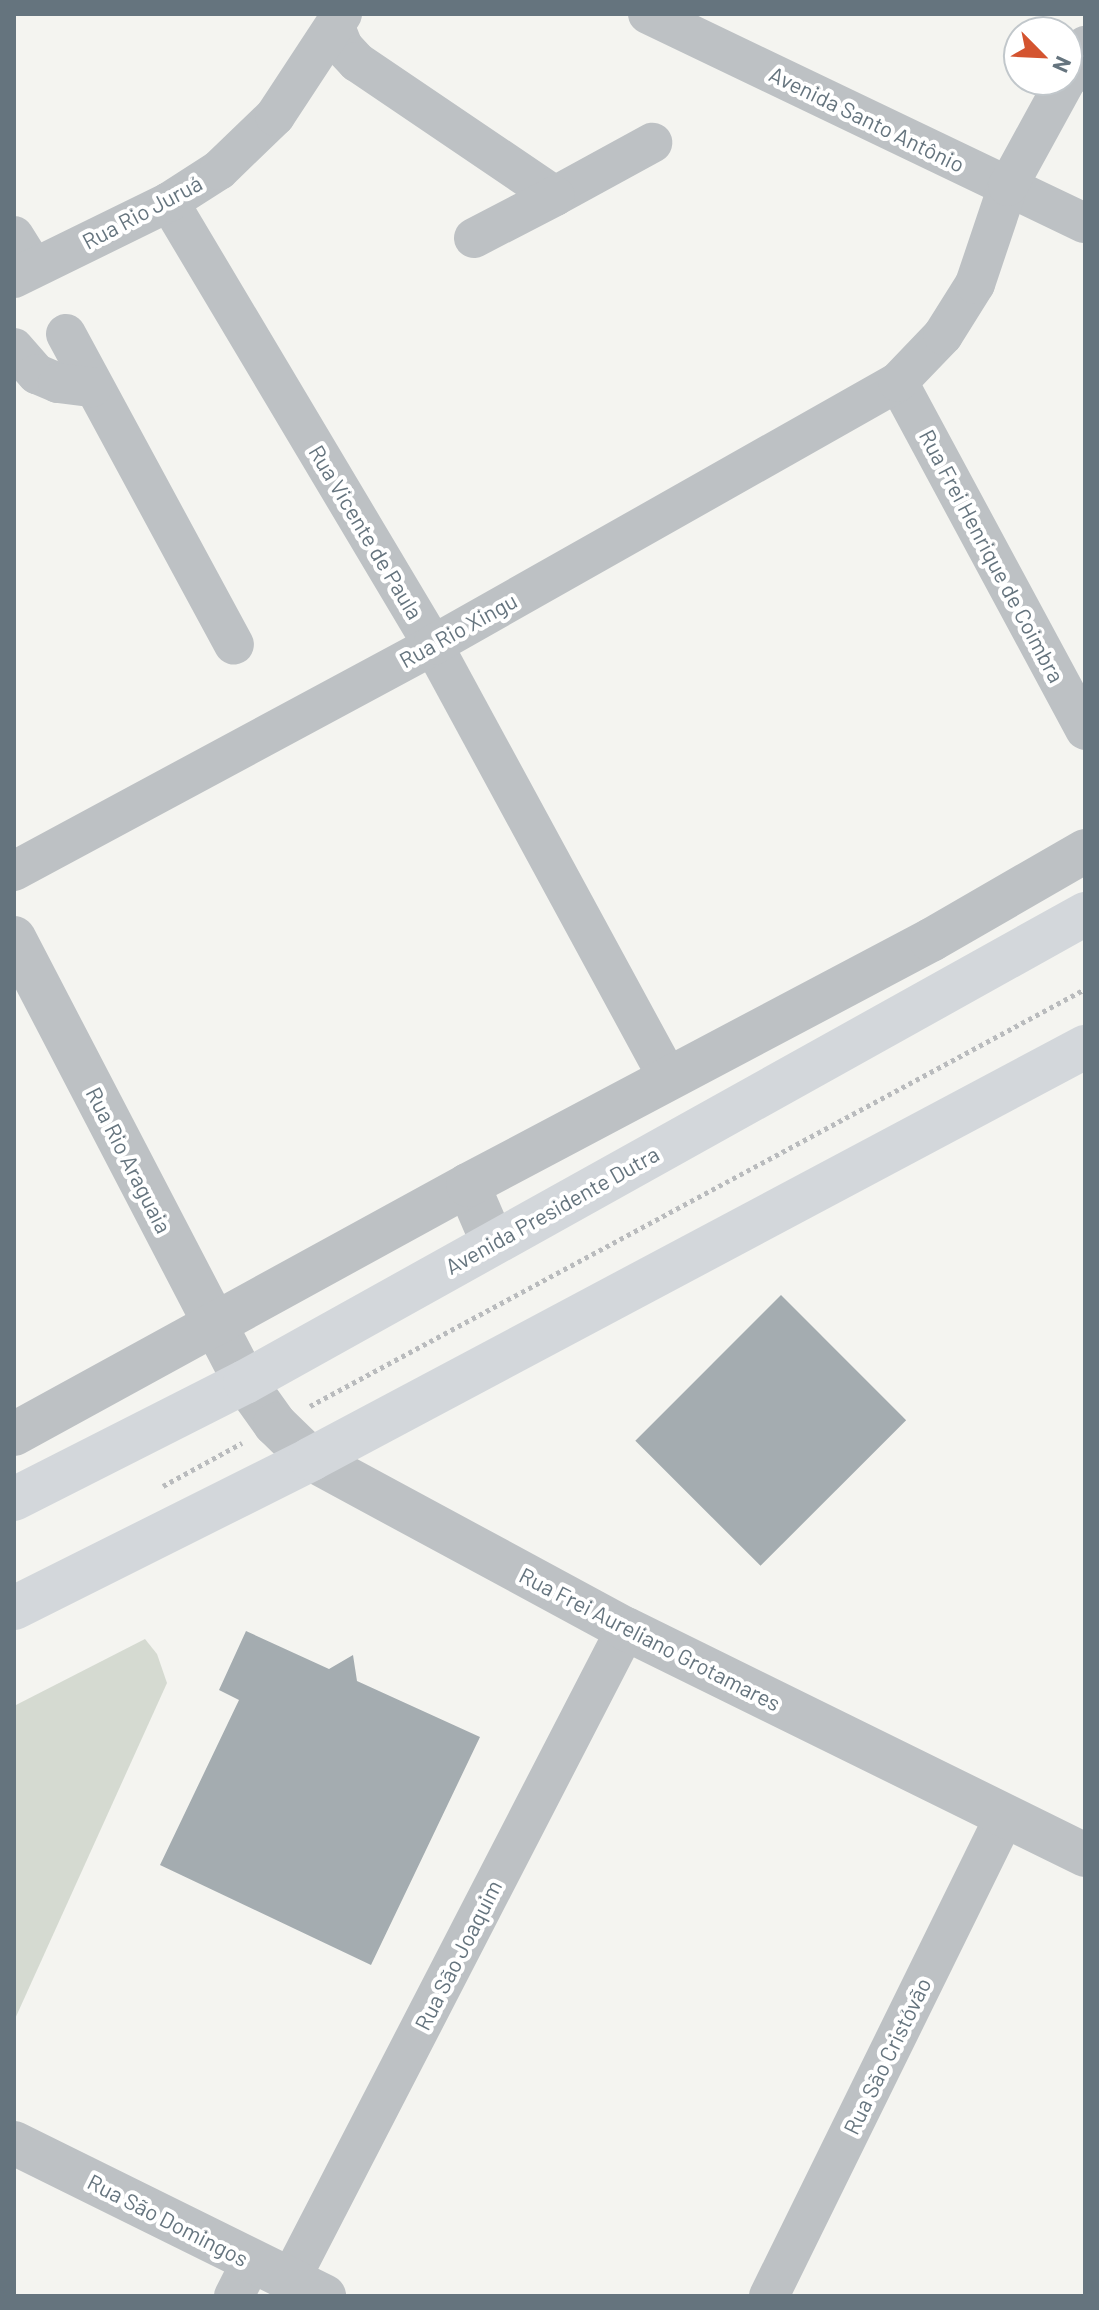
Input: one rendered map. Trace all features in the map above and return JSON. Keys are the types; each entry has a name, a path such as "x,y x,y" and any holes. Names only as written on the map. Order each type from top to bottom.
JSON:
{"highway":[{"name":"Avenida Presidente Dutra","path":"14,1499 245,1382 1085,914"},
{"path":"14,1608 311,1459 1085,1047"}],"street":[{"name":"Avenida Santo Antônio","path":"648,14 1085,223"},
{"path":"339,21 343,47 357,62 555,196"},
{"name":"Rua Rio Juruá","path":"20,261 169,202 219,170 275,116 339,21"},
{"name":"Rua Rio Xingu","path":"14,871 433,645 898,382 943,335 975,284 1008,186 1058,96"},
{"path":"474,238 652,143"},
{"name":"Rua Vicente de Paula","path":"169,202 433,645 668,1077"},
{"path":"66,334 234,645"},
{"path":"14,348 37,374 58,383 92,387"},
{"name":"Rua Frei Henrique de Coimbra","path":"898,382 1085,730"},
{"path":"14,1434 212,1322 668,1077 931,940 1085,851"},
{"name":"Rua Rio Araguaia","path":"14,938 245,1382"},
{"path":"931,940 956,986"},
{"path":"468,1185 493,1243"},
{"name":"Rua Frei Aureliano Grotamares","path":"245,1382 275,1424 311,1459 626,1629 1085,1855"},
{"name":"Rua São Joaquim","path":"307,2288 626,1629"},
{"name":"Rua São Cristóvão","path":"769,2296 1005,1816"},
{"name":"Rua São Domingos","path":"14,2143 242,2279 307,2288"}],"path":[{"path":"152,1492 1085,989"}],"shaded area":[{"path":"145,1639 157,1654 167,1683 14,2021 14,1706"}],"building":[{"path":"781,1295 906,1420 760,1566 635,1441"},
{"path":"246,1631 329,1669 353,1655 357,1681 480,1737 371,1965 160,1865 239,1700 219,1690"}]}
